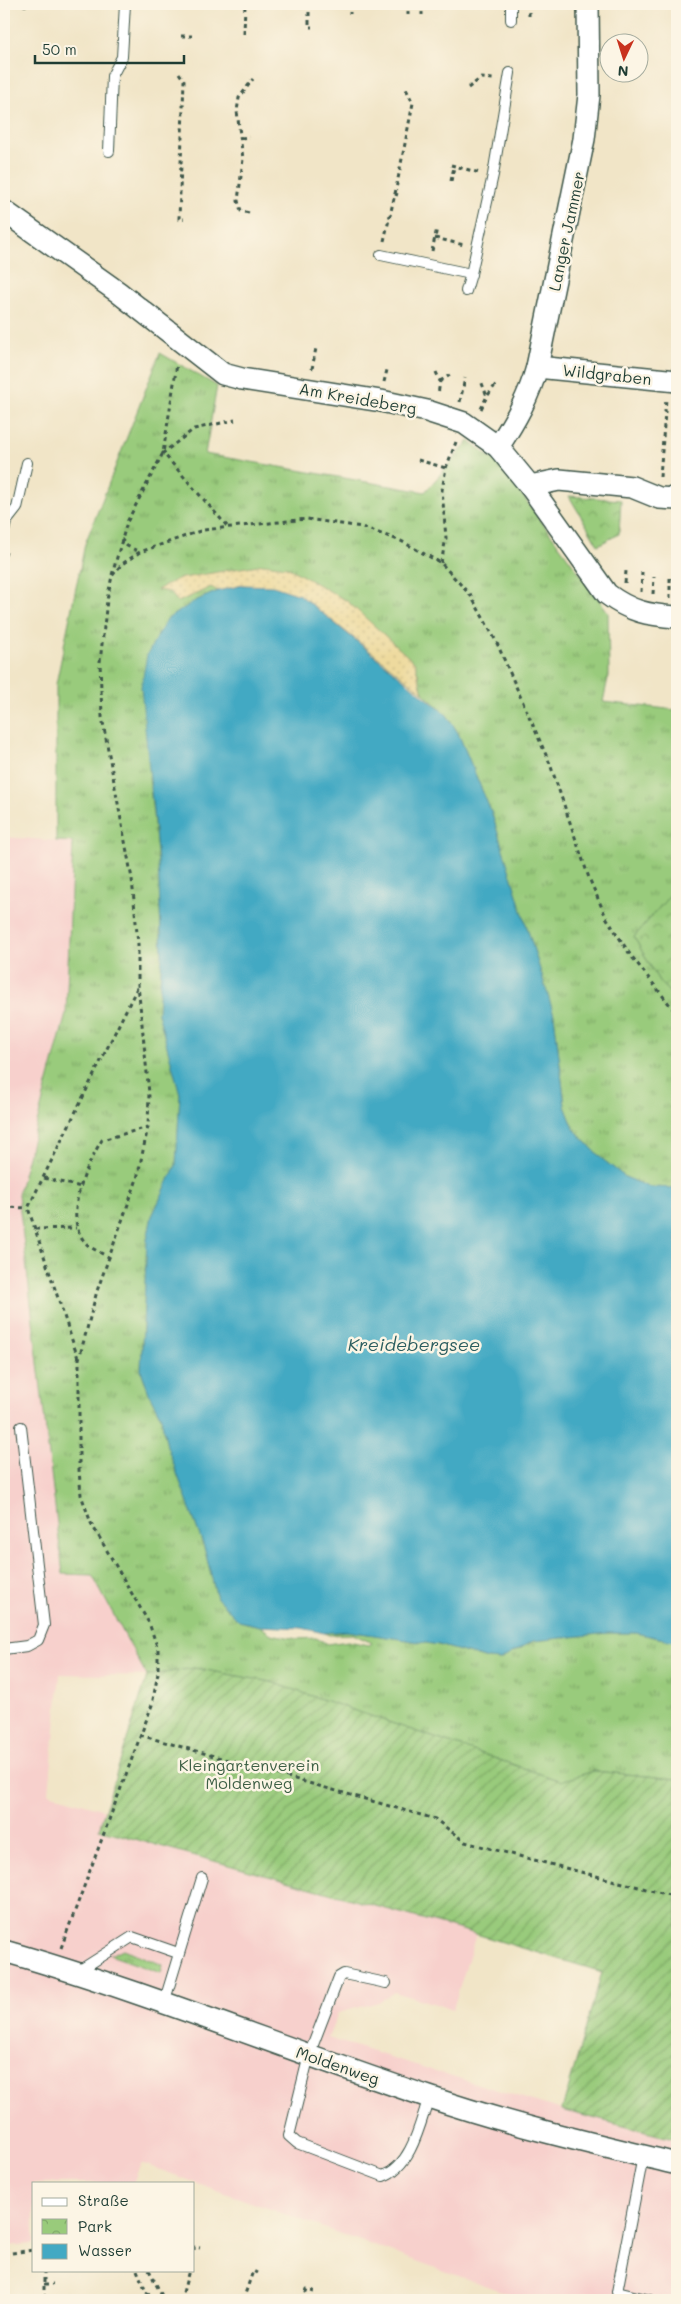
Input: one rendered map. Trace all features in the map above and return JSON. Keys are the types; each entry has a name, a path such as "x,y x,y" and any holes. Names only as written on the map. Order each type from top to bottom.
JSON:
{"street":[{"name":"Langer Jammer","path":"498,447 519,415 530,391 537,367 584,139 589,95 588,4"},
{"name":"Am Kreideberg","path":"4,211 118,292 223,374 242,379 427,411 456,420 471,428 498,447 530,486 607,594 623,606 640,613 677,617"},
{"name":"Wildgraben","path":"537,367 672,381"},
{"path":"530,486 559,480 632,487 668,498"},
{"name":"Moldenweg","path":"4,1951 76,1972 309,2056 499,2120 677,2164"}],"lane":[{"path":"109,151 112,76 122,57 125,4"},
{"path":"511,4 511,20"},
{"path":"466,291 493,175 510,76"},
{"path":"386,253 471,274"},
{"path":"4,530 6,522 17,508 27,463"},
{"path":"4,1649 27,1646 38,1640 44,1625 21,1427"},
{"path":"164,2003 202,1878"},
{"path":"76,1972 132,1937 178,1953"},
{"path":"386,1983 344,1974 339,1977 309,2056 289,2136 296,2144 383,2176 394,2172 410,2151 429,2097"},
{"path":"643,2156 617,2292 650,2300"}],"path":[{"path":"6,4 8,16"},
{"path":"244,34 245,4"},
{"path":"309,4 309,27 312,27"},
{"path":"350,4 350,14"},
{"path":"408,4 408,15"},
{"path":"422,4 422,16"},
{"path":"529,4 529,17"},
{"path":"181,36 192,36"},
{"path":"179,73 184,80 186,103 182,195 179,219 184,219"},
{"path":"468,88 480,78 510,76"},
{"path":"249,213 241,211 238,201 243,168 237,111 239,98 253,79"},
{"path":"386,253 413,103 404,87"},
{"path":"241,138 250,137"},
{"path":"451,181 452,166 493,175"},
{"path":"429,265 437,228"},
{"path":"435,238 477,248"},
{"path":"55,1965 152,1705 158,1673 158,1649 149,1623 91,1523 81,1495 79,1359 97,1291 137,1179 148,1127 149,1093 138,985 132,879 102,716 100,662 107,600 120,538 126,522 163,454 176,370"},
{"path":"440,381 450,375"},
{"path":"481,381 487,396"},
{"path":"668,498 672,381"},
{"path":"471,428 487,396 496,384"},
{"path":"163,454 194,429 235,420"},
{"path":"441,564 446,538 442,490 451,453"},
{"path":"163,454 227,527"},
{"path":"418,460 446,468"},
{"path":"112,576 122,564 140,552 203,530 307,519 362,527 401,542 441,564 471,596 496,641 550,764 589,878 606,917 629,953 677,1014"},
{"path":"120,538 127,546 140,552"},
{"path":"79,1359 28,1208 122,1014 138,985"},
{"path":"110,1258 85,1243 76,1228 77,1207 87,1165 102,1140 148,1127"},
{"path":"44,1178 81,1187"},
{"path":"4,1207 28,1208"},
{"path":"35,1229 76,1228"},
{"path":"140,1735 435,1819 465,1842 677,1897"},
{"path":"195,2247 200,2248"},
{"path":"4,2254 32,2250"},
{"path":"243,2300 253,2271 257,2273"},
{"path":"44,2272 44,2300"},
{"path":"138,2272 146,2292 158,2300"},
{"path":"150,2272 164,2300"},
{"path":"181,2300 188,2272"},
{"path":"44,2284 53,2284"},
{"path":"303,2300 307,2289 314,2291"}],"shaded area":[{"path":"4,837 73,842 66,1014 18,1194 63,1574 92,1575 147,1676 60,1674 49,1793 104,1810 99,1830 476,1934 453,2009 394,1992 379,2002 338,2013 328,2038 562,2110 677,2140 677,2300 526,2300 141,2163 133,2182 32,2182 32,2244 4,2246"}],"green space":[{"path":"160,353 217,386 205,454 425,492 469,441 500,465 608,612 609,673 603,702 677,710 677,796 675,806 677,807 677,887 634,937 659,981 677,1001 677,1188 649,1187 625,1177 601,1158 574,1129 565,1106 554,1015 492,814 458,733 447,715 423,693 415,663 287,567 170,592 178,602 211,586 218,591 195,601 149,778 158,861 162,955 158,1013 180,1094 176,1165 152,1216 147,1240 141,1370 150,1396 161,1417 167,1446 204,1547 217,1598 239,1621 260,1626 271,1634 297,1639 316,1638 328,1644 348,1641 368,1645 372,1643 353,1634 329,1635 324,1633 348,1631 439,1645 488,1659 500,1660 533,1641 608,1633 636,1633 673,1641 677,1635 677,1779 594,1771 561,1781 271,1682 194,1668 147,1676 92,1575 63,1574 18,1194 66,1014 73,842 56,841 56,684 85,544"},
{"path":"569,496 621,500 619,534 598,545"},
{"path":"677,887 677,1001 659,981 634,937"},
{"name":"Kleingartenverein Moldenweg","path":"194,1668 271,1682 561,1781 594,1771 677,1779 677,2140 562,2110 602,1972 476,1934 99,1829 147,1676"},
{"path":"123,1949 163,1965 161,1973 110,1955"}],"sand":[{"path":"264,564 287,567 347,601 415,663 423,693 300,595 243,585 218,591 211,587 178,602 170,592 157,590 177,579"}],"water":[{"name":"Kreidebergsee","path":"243,585 273,586 300,595 447,715 458,733 492,814 554,1015 565,1106 574,1129 601,1158 625,1177 649,1187 677,1188 677,1635 673,1641 636,1633 608,1633 533,1641 500,1660 488,1659 439,1645 348,1631 324,1633 302,1628 260,1626 239,1621 217,1598 204,1547 167,1446 161,1417 150,1396 141,1370 147,1240 152,1216 176,1165 180,1094 158,1013 162,955 158,861 141,687 147,655 167,619 195,601 218,591"}]}
